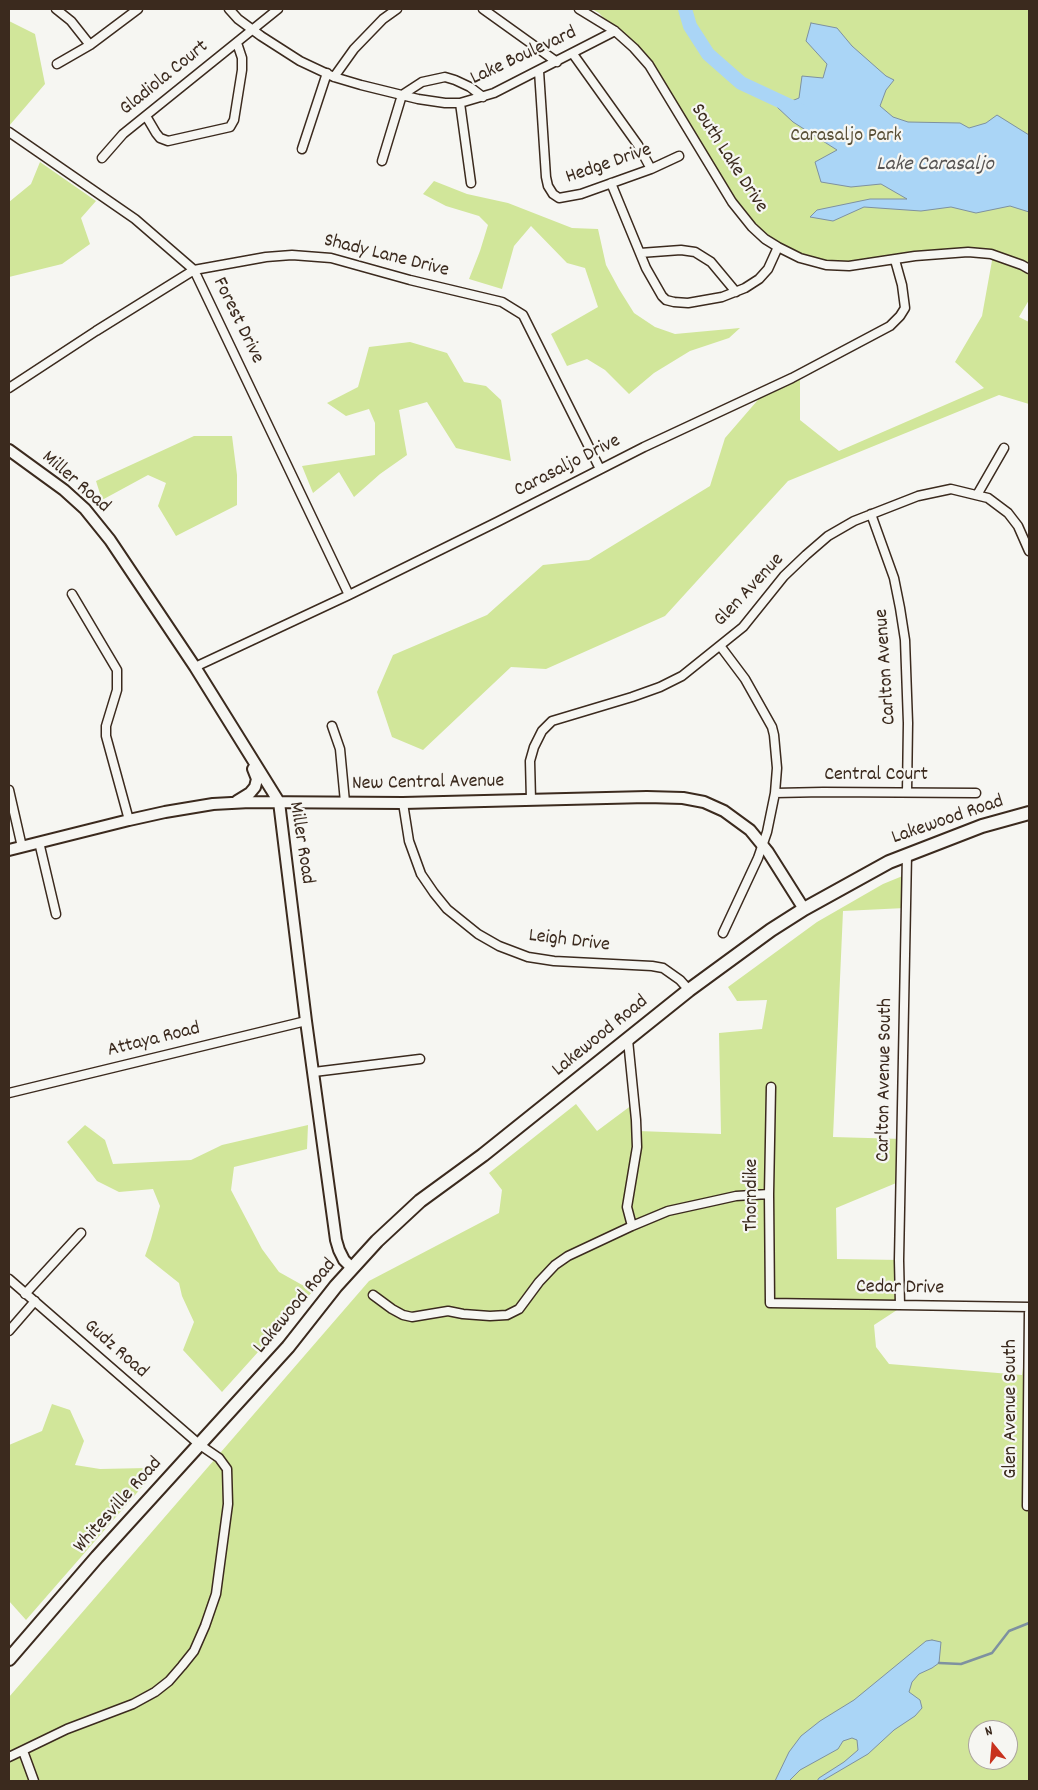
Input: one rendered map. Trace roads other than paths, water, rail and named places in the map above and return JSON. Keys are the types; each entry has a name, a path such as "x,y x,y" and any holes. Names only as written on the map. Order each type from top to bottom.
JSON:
{"main road":[{"name":"Lakewood Road","path":"259,1380 352,1268 377,1241 420,1201 483,1155 689,990 771,930 804,909 889,862 982,826 1029,813"},
{"name":"Whitesville Road","path":"9,1660 97,1557 259,1380"}],"street":[{"path":"56,9 71,21 90,45"},
{"path":"57,64 90,45 138,9"},
{"name":"Lake Boulevard","path":"228,9 253,30 300,61 330,75 361,86 445,103 460,103 483,97 539,71 615,31"},
{"name":"Gladiola Court","path":"102,158 123,134 278,9"},
{"path":"302,149 330,75 383,19 397,9"},
{"path":"483,9 557,62"},
{"name":"South Lake Drive","path":"580,9 615,31 649,65 732,202 752,227 765,239 778,247 800,258 826,265 849,266 915,256 968,252 991,254 1029,269"},
{"path":"146,116 160,138 168,141 230,127 234,120 242,70 242,58 237,43"},
{"path":"573,54 638,145 651,169"},
{"name":"Hedge Drive","path":"539,71 546,177 548,186 553,194 559,198 581,194 651,169 679,156"},
{"path":"382,162 402,95 422,82 445,77 470,86 483,97"},
{"path":"460,103 471,183"},
{"name":"Forest Drive","path":"9,132 135,218 194,270 348,595"},
{"path":"611,183 646,268 666,300 688,302 722,297 736,292 760,279 768,269 778,247"},
{"path":"640,253 681,250 695,252 711,262 736,292"},
{"name":"Shady Lane Drive","path":"9,388 96,330 194,270 266,257 305,255 331,258 410,280 502,302 518,311 527,320 600,470"},
{"name":"Carasaljo Drive","path":"195,667 348,595 600,470 644,446 792,378 890,326 900,316 904,308 902,285 895,260"},
{"path":"977,495 1004,448"},
{"name":"Miller Road","path":"9,450 64,490 85,509 110,540 195,667 279,802 336,1240 344,1260 352,1268"},
{"name":"Glen Avenue","path":"531,800 530,761 542,731 552,721 632,697 660,687 682,676 743,627 784,576 820,543 828,536 854,521 918,496 951,489 988,498 1008,513 1018,526 1029,551"},
{"name":"Carlton Avenue","path":"871,514 894,578 905,640 908,723 907,792"},
{"path":"72,594 116,670 117,690 106,726 106,736 129,820"},
{"path":"720,646 745,679 772,726 777,768 775,793 768,832 723,933"},
{"path":"332,726 340,749 345,802"},
{"path":"234,803 250,794 255,787 257,779 244,746"},
{"path":"9,790 22,847"},
{"name":"Central Court","path":"775,793 976,793"},
{"name":"New Central Avenue","path":"9,850 166,812 234,803 403,803 646,797 683,798 704,802 724,811 750,830 763,845 804,909"},
{"name":"Leigh Drive","path":"403,803 408,841 422,874 447,909 478,934 499,946 528,956 554,961 663,968 680,980 689,990"},
{"path":"39,842 56,914"},
{"name":"Carlton Avenue South","path":"900,1305 900,1172 907,854"},
{"name":"Attaya Road","path":"9,1093 306,1021"},
{"path":"628,1040 637,1147 627,1207 632,1226"},
{"path":"314,1072 420,1059"},
{"name":"Thorndike","path":"770,1303 769,1194 771,1087"},
{"path":"373,1295 392,1309 412,1317 448,1311 490,1316 507,1315 519,1309 539,1282 555,1265 568,1256 632,1226 668,1211 736,1196 769,1194"},
{"path":"26,1294 81,1232"},
{"name":"Gudz Road","path":"9,1279 200,1445 219,1458 227,1469 228,1504 216,1594 194,1651 169,1681 155,1692 133,1704 67,1729 9,1757"},
{"path":"9,1331 35,1301"},
{"name":"Cedar Drive","path":"770,1303 1029,1307"},
{"name":"Glen Avenue South","path":"1027,1506 1029,1313"},
{"path":"23,1750 34,1781"}],"water":[{"name":"Lake Carasaljo","path":"811,23 837,28 852,46 886,76 894,80 886,90 880,106 893,117 908,122 960,123 969,128 986,123 997,115 1029,135 1029,212 1010,206 976,213 951,207 921,211 864,207 833,221 810,217 817,210 870,199 907,199 881,184 851,187 821,182 815,162 837,150 793,122 777,107 799,98 802,76 823,78 827,64 806,41"},
{"path":"926,1641 941,1642 939,1663 919,1674 912,1682 909,1692 920,1700 922,1708 915,1716 894,1730 868,1754 822,1781 817,1781 858,1750 857,1740 852,1738 843,1741 838,1749 800,1770 789,1781 775,1781 789,1752 801,1736 820,1721 854,1700"}],"waterway":[{"path":"685,9 690,26 708,54 741,83 801,111"},
{"path":"939,1663 961,1664 992,1653 1009,1631 1029,1623"}],"park label":[{"name":"Carasaljo Park","path":"846,137"}]}
